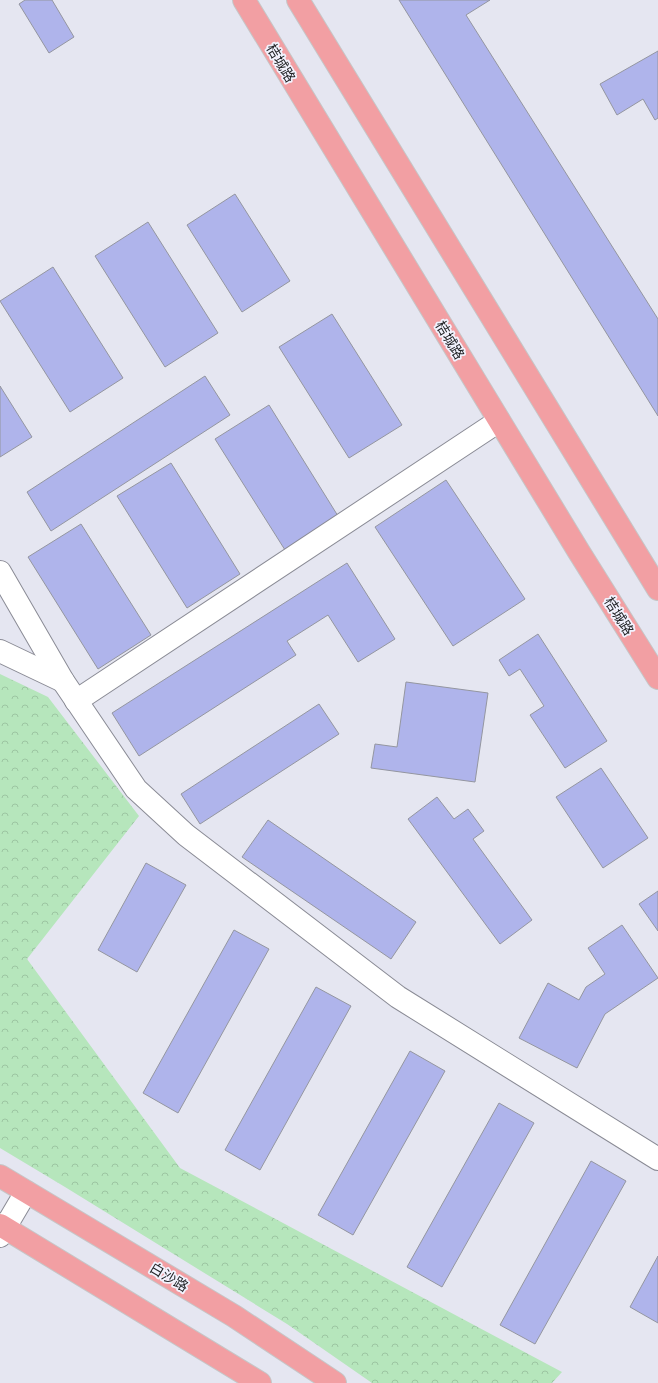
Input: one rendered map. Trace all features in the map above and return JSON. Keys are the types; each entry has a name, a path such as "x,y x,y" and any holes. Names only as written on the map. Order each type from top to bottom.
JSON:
{"main road":[{"name":"桔城路","path":"244,0 499,421 658,678"},
{"path":"298,0 658,589"},
{"name":"白沙路","path":"0,1176 234,1316 335,1383"},
{"path":"2,1230 260,1383"}],"street":[{"path":"76,701 499,421"},
{"path":"0,572 63,681 136,789 186,834 398,997 658,1159"},
{"path":"0,651 63,681"},
{"path":"2,1230 26,1192"}],"green space":[{"path":"0,674 48,697 139,816 27,959 180,1168 562,1372 552,1383 372,1383 287,1324 0,1148"}],"building":[{"path":"25,0 52,0 74,37 49,53 19,4"},
{"path":"399,0 490,0 466,15 658,319 658,416"},
{"path":"658,51 658,118 655,120 643,99 617,115 600,84"},
{"path":"235,194 290,281 242,312 187,225"},
{"path":"148,222 218,333 165,367 95,256"},
{"path":"53,267 123,378 70,412 0,301"},
{"path":"332,314 402,425 349,458 279,347"},
{"path":"205,376 230,415 51,531 27,492"},
{"path":"0,386 32,437 0,457"},
{"path":"269,405 338,516 285,550 215,439"},
{"path":"171,463 240,574 187,608 117,496"},
{"path":"446,480 525,599 453,646 375,527"},
{"path":"81,524 151,635 98,669 28,557"},
{"path":"347,563 395,639 358,662 328,615 287,641 296,655 139,756 112,713"},
{"path":"538,634 607,741 565,768 530,715 544,706 520,669 509,676 499,660"},
{"path":"406,682 488,693 475,782 371,768 375,744 397,747"},
{"path":"319,704 339,734 200,824 181,794"},
{"path":"601,768 648,838 603,868 556,797"},
{"path":"437,797 454,819 468,809 484,831 473,839 532,920 500,944 408,819"},
{"path":"268,820 416,922 391,959 242,857"},
{"path":"146,863 186,885 137,972 98,950"},
{"path":"658,891 658,931 639,904"},
{"path":"622,925 658,978 605,1014 577,1068 519,1038 548,983 579,1000 586,987 605,974 588,948"},
{"path":"234,930 269,949 178,1113 143,1093"},
{"path":"316,987 351,1006 260,1170 225,1150"},
{"path":"410,1051 445,1071 353,1235 318,1215"},
{"path":"499,1103 534,1123 442,1287 407,1267"},
{"path":"591,1161 626,1181 535,1344 500,1325"},
{"path":"658,1256 658,1323 630,1307"}]}
